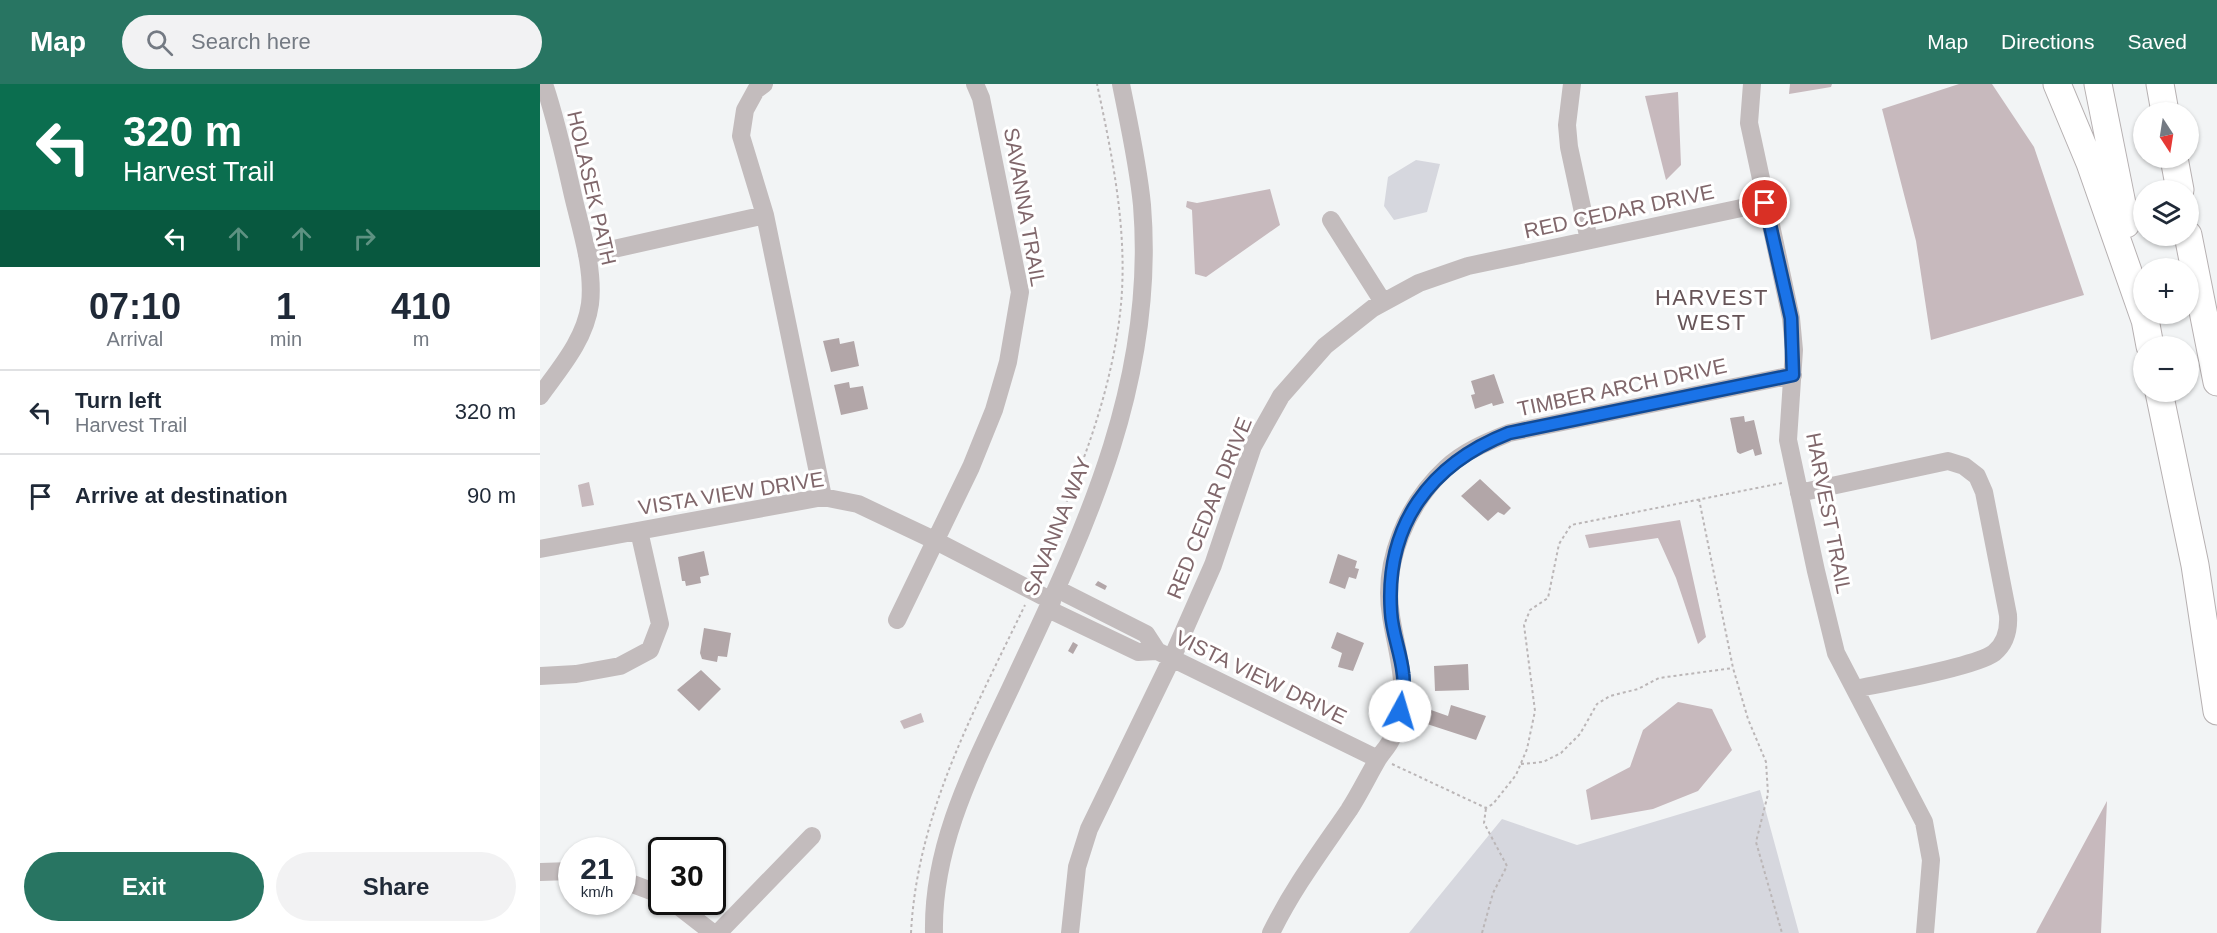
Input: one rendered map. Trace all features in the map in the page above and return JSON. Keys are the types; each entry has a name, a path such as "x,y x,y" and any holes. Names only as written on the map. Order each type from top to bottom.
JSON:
{"highway":[{"path":"2057,84 2090,163 2133,284"},
{"path":"2098,84 2133,260"},
{"path":"2160,84 2163,102"},
{"path":"2190,246 2217,382"},
{"path":"2161,402 2195,565 2217,711"}],"street":[{"name":"HOLASEK PATH","path":"540,396 570,354 581,333 590,305 587,255 555,117 544,84"},
{"path":"764,84 756,90 745,110 741,136 765,215 823,497"},
{"name":"SAVANNA TRAIL","path":"897,620 971,467 994,410 1008,362 1020,292 981,98 975,84"},
{"name":"SAVANNA WAY","path":"934,933 943,854 966,780 1052,600 1099,492 1126,398 1139,329 1143,258 1142,205 1135,154 1121,84"},
{"path":"1572,84 1568,141 1589,240"},
{"name":"HARVEST TRAIL","path":"1752,84 1749,123 1791,318 1793,375 1788,440 1836,653 1924,822 1931,860 1925,933"},
{"name":"RED CEDAR DRIVE","path":"1070,933 1077,867 1089,829 1164,655 1213,565 1253,446 1281,396 1325,346 1383,302 1419,283 1467,266 1765,203"},
{"path":"587,255 765,215"},
{"path":"1330,220 1383,302"},
{"name":"TIMBER ARCH DRIVE","path":"1271,933 1292,890 1349,810 1394,730 1400,711 1404,677 1391,615 1389,580 1400,537 1418,500 1447,467 1479,445 1509,433 1793,375"},
{"path":"1798,487 1948,461 1972,471 1984,492 2008,615 2004,641 1995,651 1981,660 1855,689"},
{"name":"VISTA VIEW DRIVE","path":"540,549 823,497 858,504 1052,600 1146,634 1164,655 1378,759"},
{"path":"540,676 576,674 620,666 650,650 660,624 639,531"},
{"path":"718,933 812,836"},
{"path":"540,872 558,871"},
{"path":"689,915 713,933"}],"path":[{"path":"1035,573 1080,474 1113,357 1120,313 1122,261 1115,172 1097,84"},
{"path":"1486,808 1493,804 1510,783 1527,749 1534,711 1524,625 1530,610 1548,598 1554,581 1559,544 1571,525 1699,500 1798,487"},
{"path":"1699,500 1733,668 1748,719 1766,762 1768,794 1756,842 1782,933"},
{"path":"911,933 915,882 929,824 965,728 1027,600"},
{"path":"1521,764 1543,762 1561,753 1580,734 1597,704 1610,696 1638,689 1659,678 1733,668"},
{"path":"1378,759 1486,808"},
{"path":"1482,933 1493,893 1507,866 1484,823 1486,808"}],"shaded area":[{"path":"1790,84 1832,84 1831,87 1789,94"},
{"path":"1959,84 1992,84 2034,147 2084,295 1931,340 1916,241 1882,109"},
{"path":"1678,92 1681,165 1666,180 1645,96"},
{"path":"1416,160 1440,164 1427,212 1394,220 1384,206 1388,177"},
{"path":"1270,189 1280,225 1206,277 1195,274 1192,210 1186,207 1187,201 1197,203"},
{"path":"589,482 594,505 582,507 578,485"},
{"path":"1680,520 1706,637 1698,644 1676,578 1658,538 1589,548 1585,535"},
{"path":"1678,702 1712,709 1732,750 1698,791 1653,809 1591,820 1586,790 1630,767 1643,730"},
{"path":"921,713 924,722 904,729 900,721"},
{"path":"1760,790 1799,933 1409,933 1502,819 1577,845"},
{"path":"2107,801 2101,933 2036,933 2038,929"}],"building":[{"path":"839,338 840,344 854,341 859,366 831,372 823,341"},
{"path":"1494,374 1504,403 1493,406 1492,403 1475,409 1471,395 1475,394 1471,381"},
{"path":"849,382 850,388 863,386 868,409 841,415 834,385"},
{"path":"1744,416 1745,422 1754,420 1762,454 1755,456 1753,449 1740,454 1737,452 1730,418"},
{"path":"1480,479 1511,508 1504,515 1498,512 1488,521 1461,496"},
{"path":"704,551 709,575 700,577 701,583 686,586 685,581 682,581 678,557"},
{"path":"1338,554 1357,561 1355,568 1359,569 1356,579 1349,577 1345,589 1329,583"},
{"path":"1098,581 1107,586 1105,590 1095,585"},
{"path":"704,628 731,633 727,657 718,656 717,662 702,659 700,653"},
{"path":"1337,632 1364,643 1353,671 1338,667 1342,653 1331,648"},
{"path":"1073,642 1078,645 1073,654 1068,651"},
{"path":"1468,664 1469,690 1435,691 1434,666"},
{"path":"701,670 721,689 699,711 677,690"},
{"path":"1451,705 1486,716 1476,740 1427,724 1431,710 1448,716"}],"district":[{"name":"HARVEST WEST","path":"1712,310"}],"route":[{"path":"1400,711 1404,677 1391,615 1389,580 1400,537 1418,500 1447,467 1479,445 1509,433 1793,375 1794,350 1791,318 1765,203"}]}
